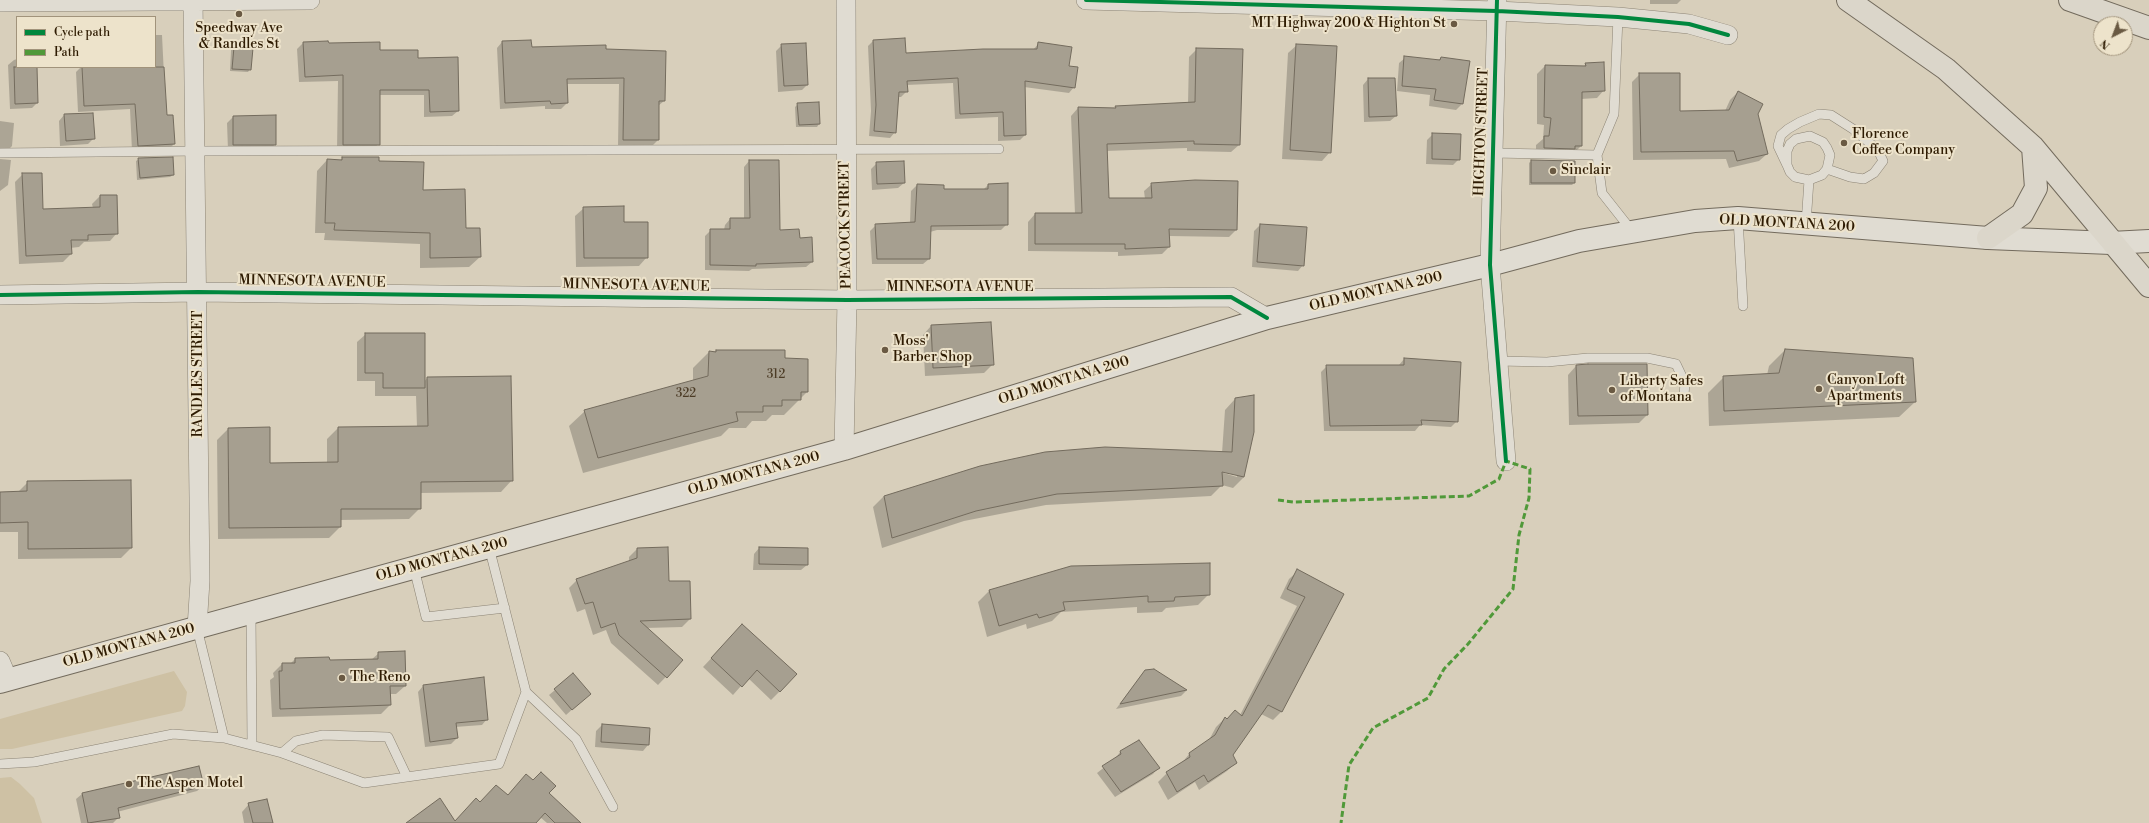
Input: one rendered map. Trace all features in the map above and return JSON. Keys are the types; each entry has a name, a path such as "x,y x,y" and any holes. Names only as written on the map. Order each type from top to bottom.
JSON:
{"highway":[{"path":"1848,0 1946,69 2033,147 2111,243 2149,286"},
{"path":"2070,0 2149,28"},
{"path":"1988,238 2022,214 2036,188 2033,147"}],"main road":[{"name":"OLD MONTANA 200","path":"2,674 197,628 844,449 1267,318 1490,265 1580,241 1695,221 1738,218 1988,238 2111,243 2149,241"}],"street":[{"path":"0,2 310,0"},
{"name":"PEACOCK STREET","path":"844,449 847,300 845,148 846,0"},
{"path":"1086,0 1497,6 1689,24 1728,35"},
{"name":"RANDLES STREET","path":"194,1 200,581 197,628"},
{"name":"HIGHTON STREET","path":"1497,6 1490,265 1506,461"},
{"name":"MINNESOTA AVENUE","path":"0,295 198,292 847,300 1231,298 1267,318"}],"lane":[{"path":"1618,17 1614,114 1597,155 1602,193 1632,231"},
{"path":"1787,165 1787,151 1790,144 1796,139 1810,136 1823,142 1827,148 1830,155 1827,169 1822,175 1809,180 1795,176 1787,165 1778,146 1781,136 1800,122 1819,114 1831,116 1853,129 1878,150 1883,161 1874,173 1864,179 1850,177 1827,169"},
{"path":"0,153 845,148 999,149"},
{"path":"1493,153 1597,155"},
{"path":"1806,224 1809,180"},
{"path":"1738,218 1743,306"},
{"path":"1498,361 1547,362 1588,358 1647,358 1676,364 1685,383 1684,395"},
{"path":"489,547 526,692 576,739 613,807"},
{"path":"414,568 426,617 505,608"},
{"path":"251,613 252,745"},
{"path":"197,628 224,738"},
{"path":"0,764 34,762 173,734 224,738 252,745 282,753 364,783 499,764 526,692"},
{"path":"282,753 296,741 324,734 388,737 407,777"}],"shaded area":[{"path":"174,671 187,692 185,706 182,711 12,749 0,749 0,719"},
{"path":"11,777 34,798 42,823 0,823 0,778"}],"building":[{"path":"905,38 906,53 983,49 1037,49 1038,42 1072,47 1069,66 1078,67 1075,88 1025,81 1026,135 1004,136 1003,112 960,114 958,78 907,81 908,92 899,92 896,133 874,131 876,105 873,40"},
{"path":"531,40 532,47 606,45 606,49 666,51 665,101 659,101 659,140 623,140 624,78 567,79 568,103 551,104 550,101 505,103 502,41"},
{"path":"328,41 329,43 380,42 380,50 418,50 418,58 458,57 459,111 430,112 429,90 380,90 380,145 343,145 343,75 305,77 303,42"},
{"path":"806,43 808,85 784,86 781,44"},
{"path":"1296,44 1337,46 1331,153 1290,150"},
{"path":"234,47 253,48 251,70 232,69"},
{"path":"1196,48 1243,49 1240,145 1194,144 1194,141 1107,144 1109,198 1152,198 1151,183 1195,180 1238,181 1237,230 1169,229 1170,247 1125,249 1125,244 1035,244 1035,213 1082,213 1078,107 1116,108 1115,106 1195,102"},
{"path":"1404,56 1440,60 1441,57 1470,61 1463,104 1434,100 1436,89 1402,86"},
{"path":"1604,62 1605,91 1582,92 1582,146 1575,146 1575,149 1544,148 1544,136 1549,136 1551,118 1544,117 1545,65 1586,66 1585,63"},
{"path":"14,67 37,68 38,103 15,104"},
{"path":"164,67 167,115 173,115 175,144 138,146 135,104 84,106 82,68"},
{"path":"1639,73 1680,73 1680,111 1729,110 1738,91 1763,104 1758,114 1768,154 1737,161 1734,151 1641,152"},
{"path":"1368,78 1395,78 1397,116 1369,117"},
{"path":"819,102 820,124 799,125 797,103"},
{"path":"93,113 95,139 66,141 64,114"},
{"path":"276,115 276,145 233,145 233,116"},
{"path":"1432,133 1461,134 1460,160 1432,159"},
{"path":"173,157 174,175 140,178 138,158"},
{"path":"342,157 379,157 379,161 424,162 423,190 465,189 466,228 480,228 481,257 430,258 430,233 334,230 335,223 325,223 327,159 342,160"},
{"path":"749,160 779,160 780,230 799,229 800,238 812,237 813,262 756,264 756,266 710,265 710,229 730,229 730,218 750,218"},
{"name":"Sinclair","path":"1531,160 1575,161 1575,183 1531,183"},
{"path":"904,161 905,183 877,184 876,162"},
{"path":"22,173 42,173 43,209 100,207 100,195 117,195 118,234 88,235 88,240 71,240 72,254 26,256"},
{"path":"1008,183 1008,225 931,226 930,259 877,259 875,224 915,222 917,184 944,185 944,189 988,189 988,184"},
{"path":"624,206 624,222 648,222 648,258 584,258 583,207"},
{"path":"1260,224 1307,227 1304,266 1257,262"},
{"path":"991,322 994,365 933,368 931,325"},
{"path":"365,333 425,333 425,388 383,388 383,373 365,373"},
{"name":"Canyon Loft Apartments","path":"1785,349 1913,358 1916,402 1724,411 1723,376 1779,373"},
{"path":"716,350 785,350 785,358 808,359 808,392 801,392 801,400 782,400 782,406 763,406 763,412 736,412 738,421 598,458 584,410 708,376 709,351 716,352"},
{"path":"1404,358 1461,362 1458,422 1421,420 1422,425 1330,426 1326,365 1404,365"},
{"name":"Liberty Safes of Montana","path":"1647,364 1648,415 1578,416 1576,365"},
{"path":"511,376 513,481 421,482 421,509 341,509 341,527 229,528 228,428 270,427 270,463 338,462 338,427 428,426 427,377"},
{"path":"1254,395 1254,432 1244,477 1222,472 1223,486 1057,494 976,511 892,538 884,496 980,466 1045,452 1105,447 1232,452 1235,398"},
{"path":"131,480 132,548 28,549 28,522 0,523 0,492 27,491 27,481"},
{"path":"668,547 669,581 690,581 691,619 640,621 683,660 667,678 619,635 615,623 601,628 593,602 585,604 576,579 637,558 637,548"},
{"path":"759,547 808,548 808,565 759,564"},
{"path":"1210,563 1210,595 1175,597 1174,601 1148,602 1148,596 1063,602 1065,610 1039,618 1037,614 999,626 989,590 1071,566"},
{"path":"1297,569 1344,594 1282,712 1268,705 1233,755 1237,763 1208,782 1204,775 1177,792 1166,772 1190,757 1189,753 1215,735 1225,717 1227,719 1235,710 1242,716 1305,597 1287,589"},
{"path":"742,624 797,674 780,692 757,670 742,687 711,658"},
{"name":"The Reno","path":"405,651 406,686 390,686 391,705 280,709 279,671 282,671 282,663 295,663 295,658 329,657 330,660 378,659 378,652"},
{"path":"1154,669 1187,690 1120,704 1145,670"},
{"path":"573,673 591,694 572,710 554,689"},
{"path":"484,677 488,720 456,723 458,738 430,742 423,685"},
{"path":"602,724 650,728 649,745 601,742"},
{"path":"1139,740 1160,768 1121,792 1102,766 1121,754 1120,751"},
{"path":"199,766 204,786 118,808 120,818 88,823 82,793"},
{"path":"541,772 556,786 549,793 581,823 555,823 545,813 536,823 406,823 440,798 455,821 476,798 480,802 496,785 508,795 526,774 533,780"},
{"path":"267,799 273,823 253,823 248,803"}],"marked path":[{"path":"1278,500 1293,502 1469,496 1499,479 1506,461 1530,469 1529,498 1519,535 1513,589 1468,644 1444,669 1428,698 1373,728 1349,765 1341,823"}],"cycle path":[{"path":"1086,0 1497,11 1618,17 1689,24 1728,35"},
{"path":"1497,0 1490,265 1506,461"},
{"path":"0,295 198,292 847,300 1231,297 1267,318"}],"place":[{"name":"Speedway Ave & Randles St","path":"239,14"},
{"name":"MT Highway 200 & Highton St","path":"1454,24"},
{"name":"Florence Coffee Company","path":"1844,143"},
{"name":"Sinclair","path":"1553,171"},
{"name":"Moss' Barber Shop","path":"885,350"},
{"name":"Canyon Loft Apartments","path":"1819,389"},
{"name":"Liberty Safes of Montana","path":"1612,390"},
{"name":"The Reno","path":"342,678"},
{"name":"The Aspen Motel","path":"129,784"}]}
